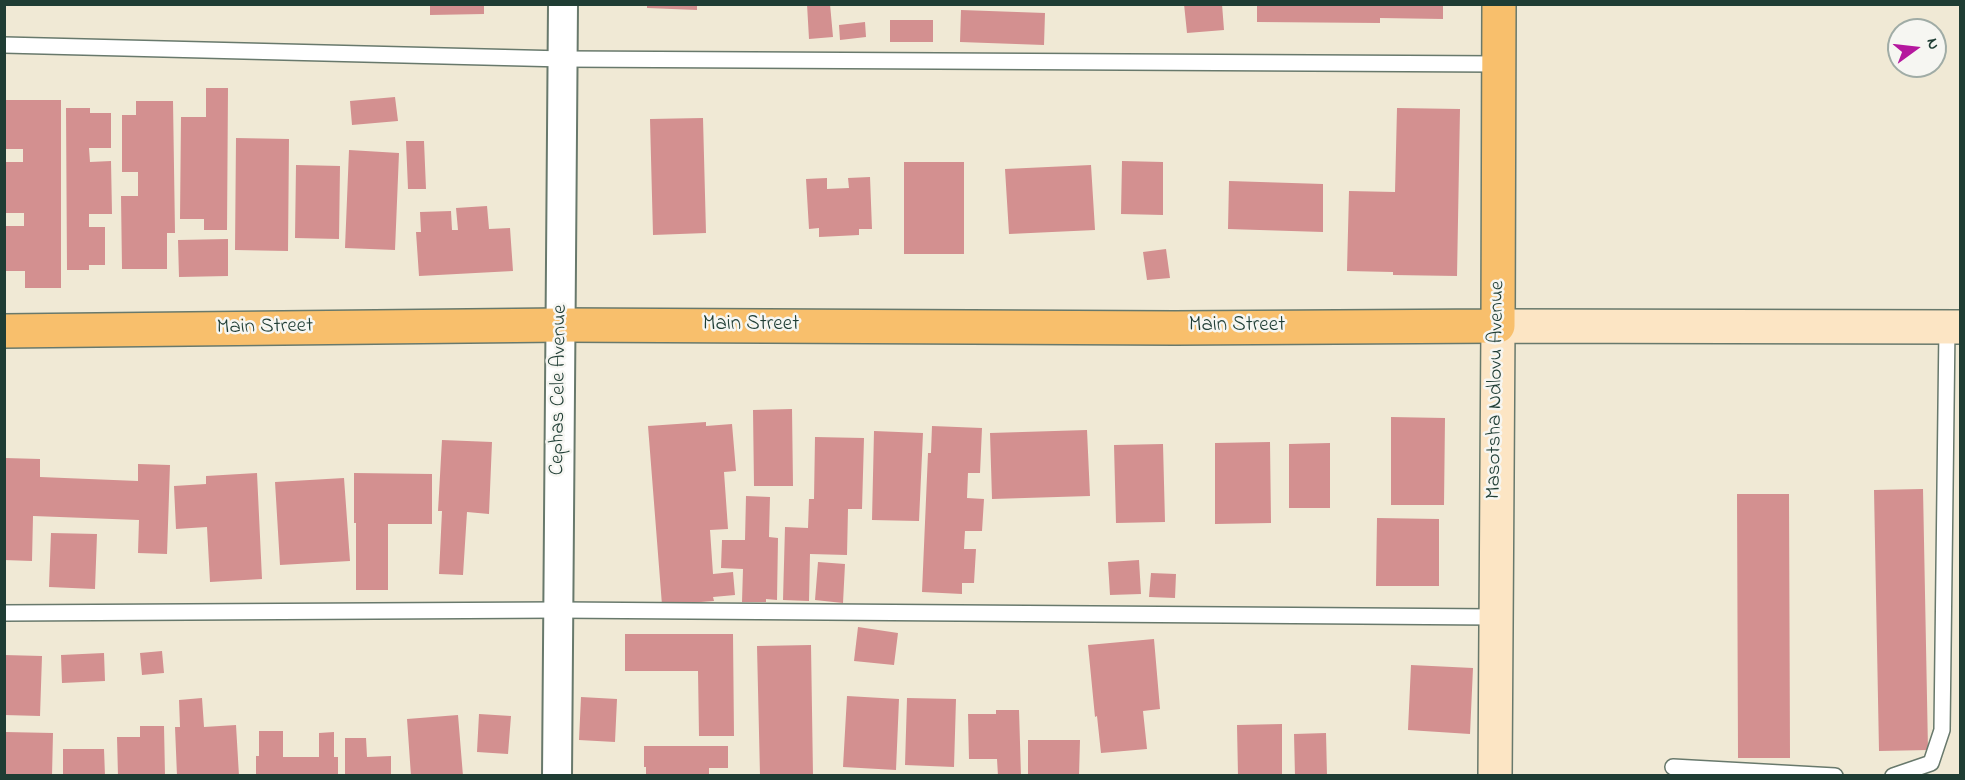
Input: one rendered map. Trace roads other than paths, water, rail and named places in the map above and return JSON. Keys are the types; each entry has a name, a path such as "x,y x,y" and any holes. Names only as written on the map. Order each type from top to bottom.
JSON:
{"highway":[{"name":"Masotsha Ndlovu Avenue","path":"1498,326 1499,4"},
{"name":"Main Street","path":"4,331 561,325 1163,328 1498,326"}],"street":[{"name":"Cephas Cele Avenue","path":"557,776 563,4"},
{"path":"1498,326 1954,327"},
{"name":"Masotsha Ndlovu Avenue","path":"1495,776 1494,617 1498,326"}],"lane":[{"path":"4,45 564,58 1498,64"},
{"path":"1893,776 1931,763 1942,730 1954,327"},
{"path":"4,613 558,610 1494,617"},
{"path":"1673,767 1835,776"}]}
